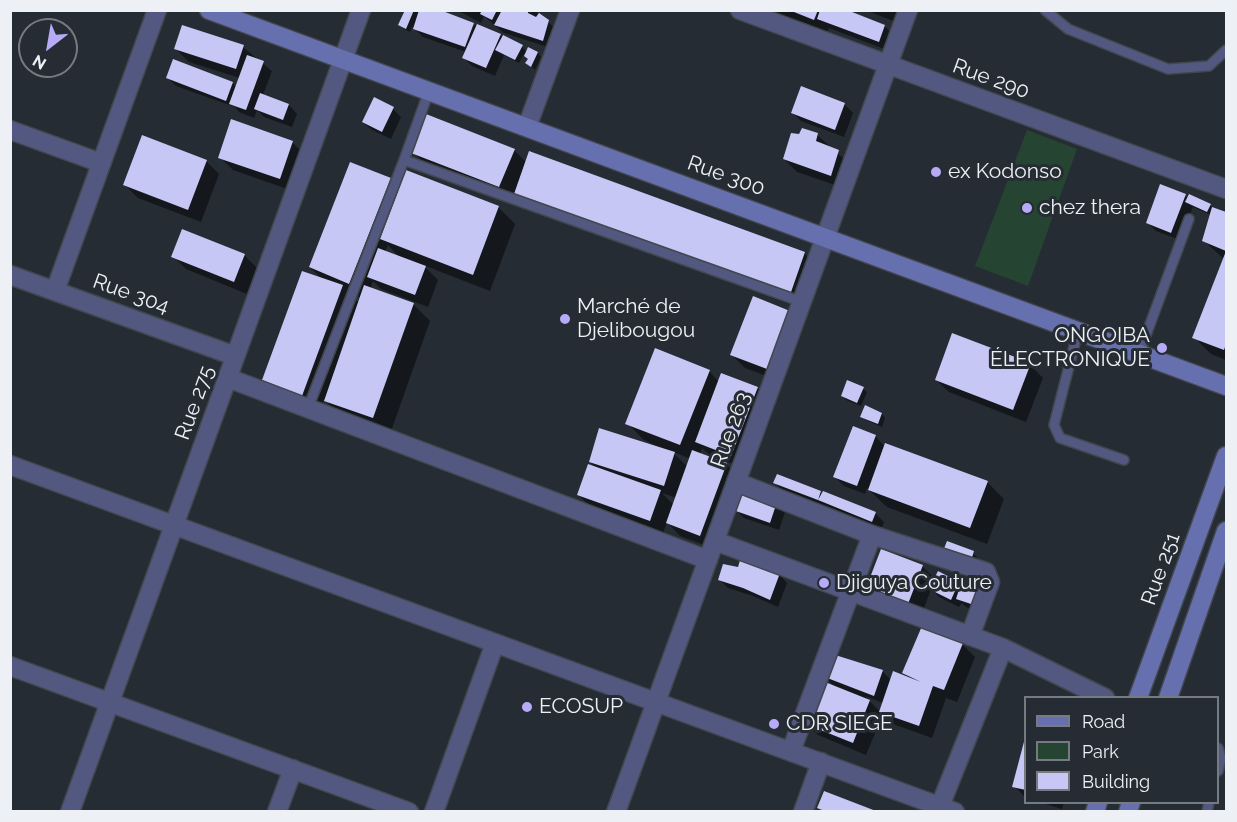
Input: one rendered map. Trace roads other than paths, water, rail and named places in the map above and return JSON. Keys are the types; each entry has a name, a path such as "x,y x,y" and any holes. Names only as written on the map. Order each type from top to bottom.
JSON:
{"street":[{"path":"55,291 157,10"},
{"name":"Rue 300","path":"209,10 1227,386"},
{"name":"Rue 275","path":"70,812 362,10"},
{"path":"527,127 570,10"},
{"name":"Rue 290","path":"740,10 1227,189"},
{"name":"Rue 263","path":"616,812 908,10"},
{"path":"10,130 101,164"},
{"name":"Rue 304","path":"10,275 236,356"},
{"path":"228,378 708,560"},
{"name":"Rue 251","path":"1139,696 1227,456"},
{"path":"10,465 948,809 1003,648"},
{"path":"736,482 872,535 986,572 990,582 970,636"},
{"path":"1169,696 1227,531"},
{"path":"791,751 872,535"},
{"path":"715,541 1003,648 1101,696"},
{"path":"434,812 495,643"},
{"path":"10,666 409,812"},
{"path":"803,812 821,762"},
{"path":"277,812 293,769"}],"lane":[{"path":"1045,10 1068,29 1168,69 1209,66 1227,50"},
{"path":"308,408 429,91"},
{"path":"404,160 802,303"},
{"path":"1139,354 1189,219"},
{"path":"1078,331 1054,425 1060,438 1124,460"},
{"path":"1219,751 1221,758 1219,767"}],"place":[{"name":"ex Kodonso","path":"936,172"},
{"name":"chez thera","path":"1027,208"},
{"name":"Marché de Djelibougou","path":"565,319"},
{"name":"ONGOIBA ÉLECTRONIQUE","path":"1162,348"},
{"name":"Djiguya Couture","path":"824,583"},
{"name":"ECOSUP","path":"527,707"},
{"name":"CDR SIEGE","path":"774,724"}]}
